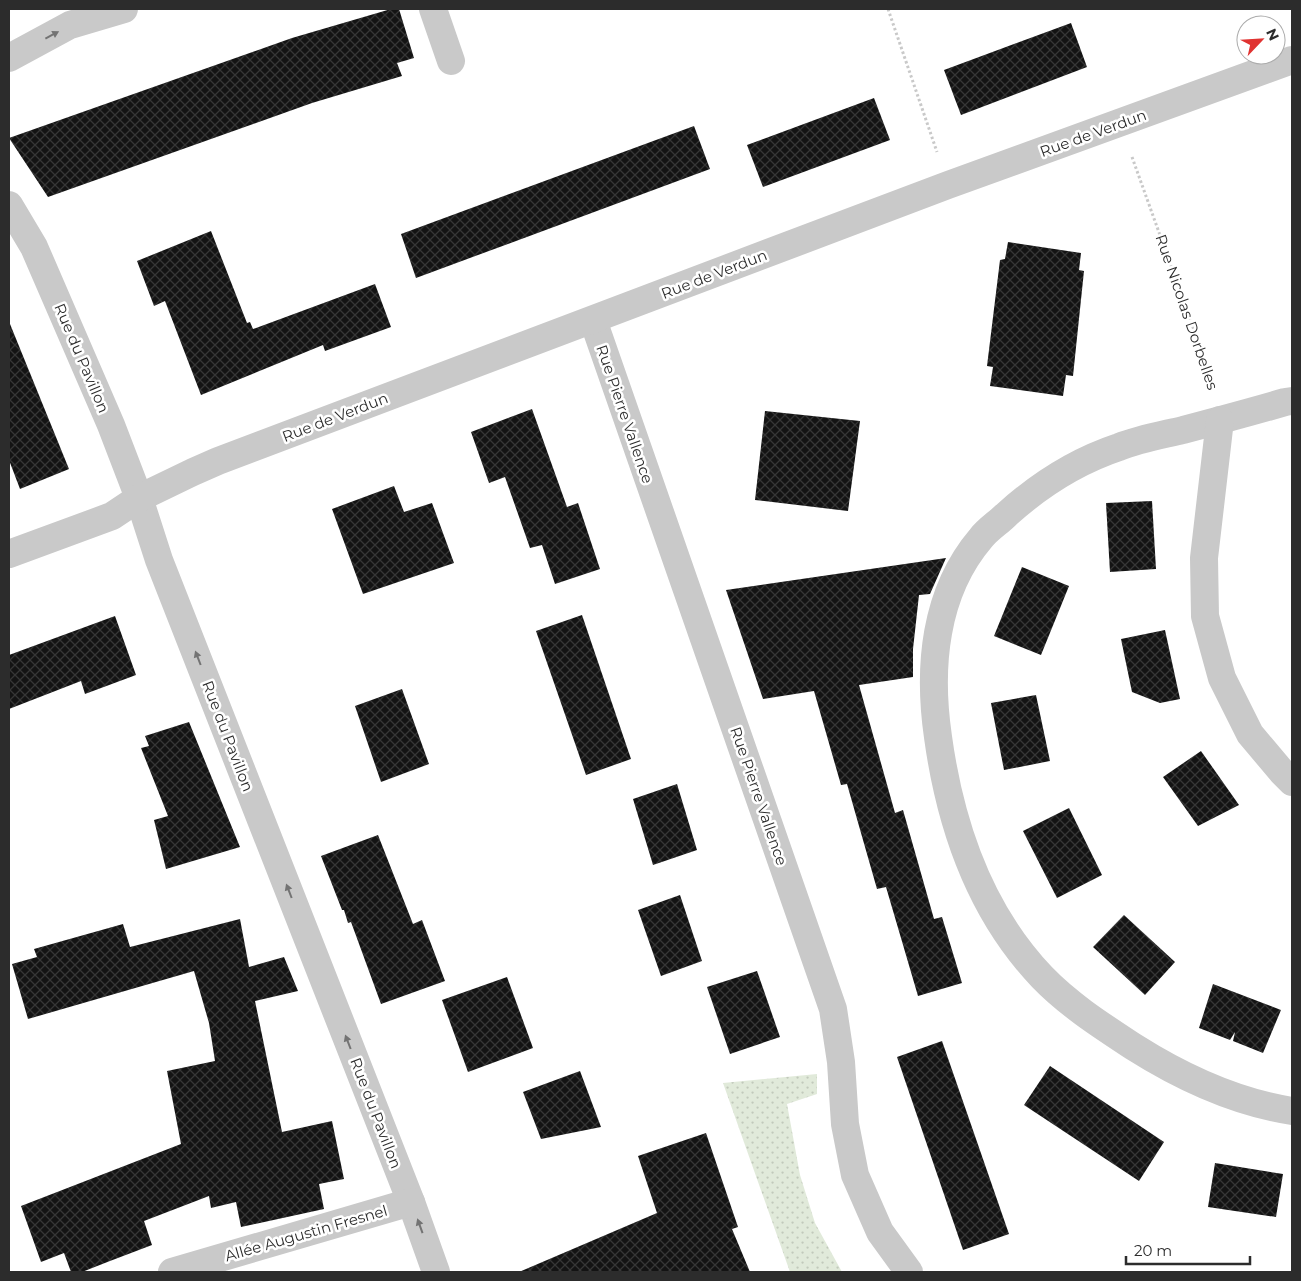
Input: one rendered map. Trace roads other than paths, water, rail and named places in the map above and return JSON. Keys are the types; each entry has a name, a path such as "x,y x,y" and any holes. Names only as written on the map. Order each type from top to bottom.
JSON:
{"street":[{"path":"9,58 70,26 124,9"},
{"path":"434,9 451,61"},
{"name":"Rue de Verdun","path":"9,554 112,516 139,498 218,462 948,184 1292,60"},
{"name":"Rue du Pavillon","path":"9,205 34,247 107,416 139,498 160,560 411,1202 436,1272"},
{"name":"Rue Pierre Vallence","path":"593,320 833,1009 841,1062 845,1124 855,1175 880,1232 909,1272"},
{"path":"1292,401 1120,446 1052,479 1026,497 982,538 957,574 941,617 933,662 934,713 941,761 966,854 984,897 1011,940 1041,977 1068,1002 1178,1073 1210,1089 1275,1109 1292,1111"},
{"path":"1220,420 1204,558 1205,616 1222,678 1250,734 1292,782"},
{"name":"Allée Augustin Fresnel","path":"172,1272 411,1202"}]}
